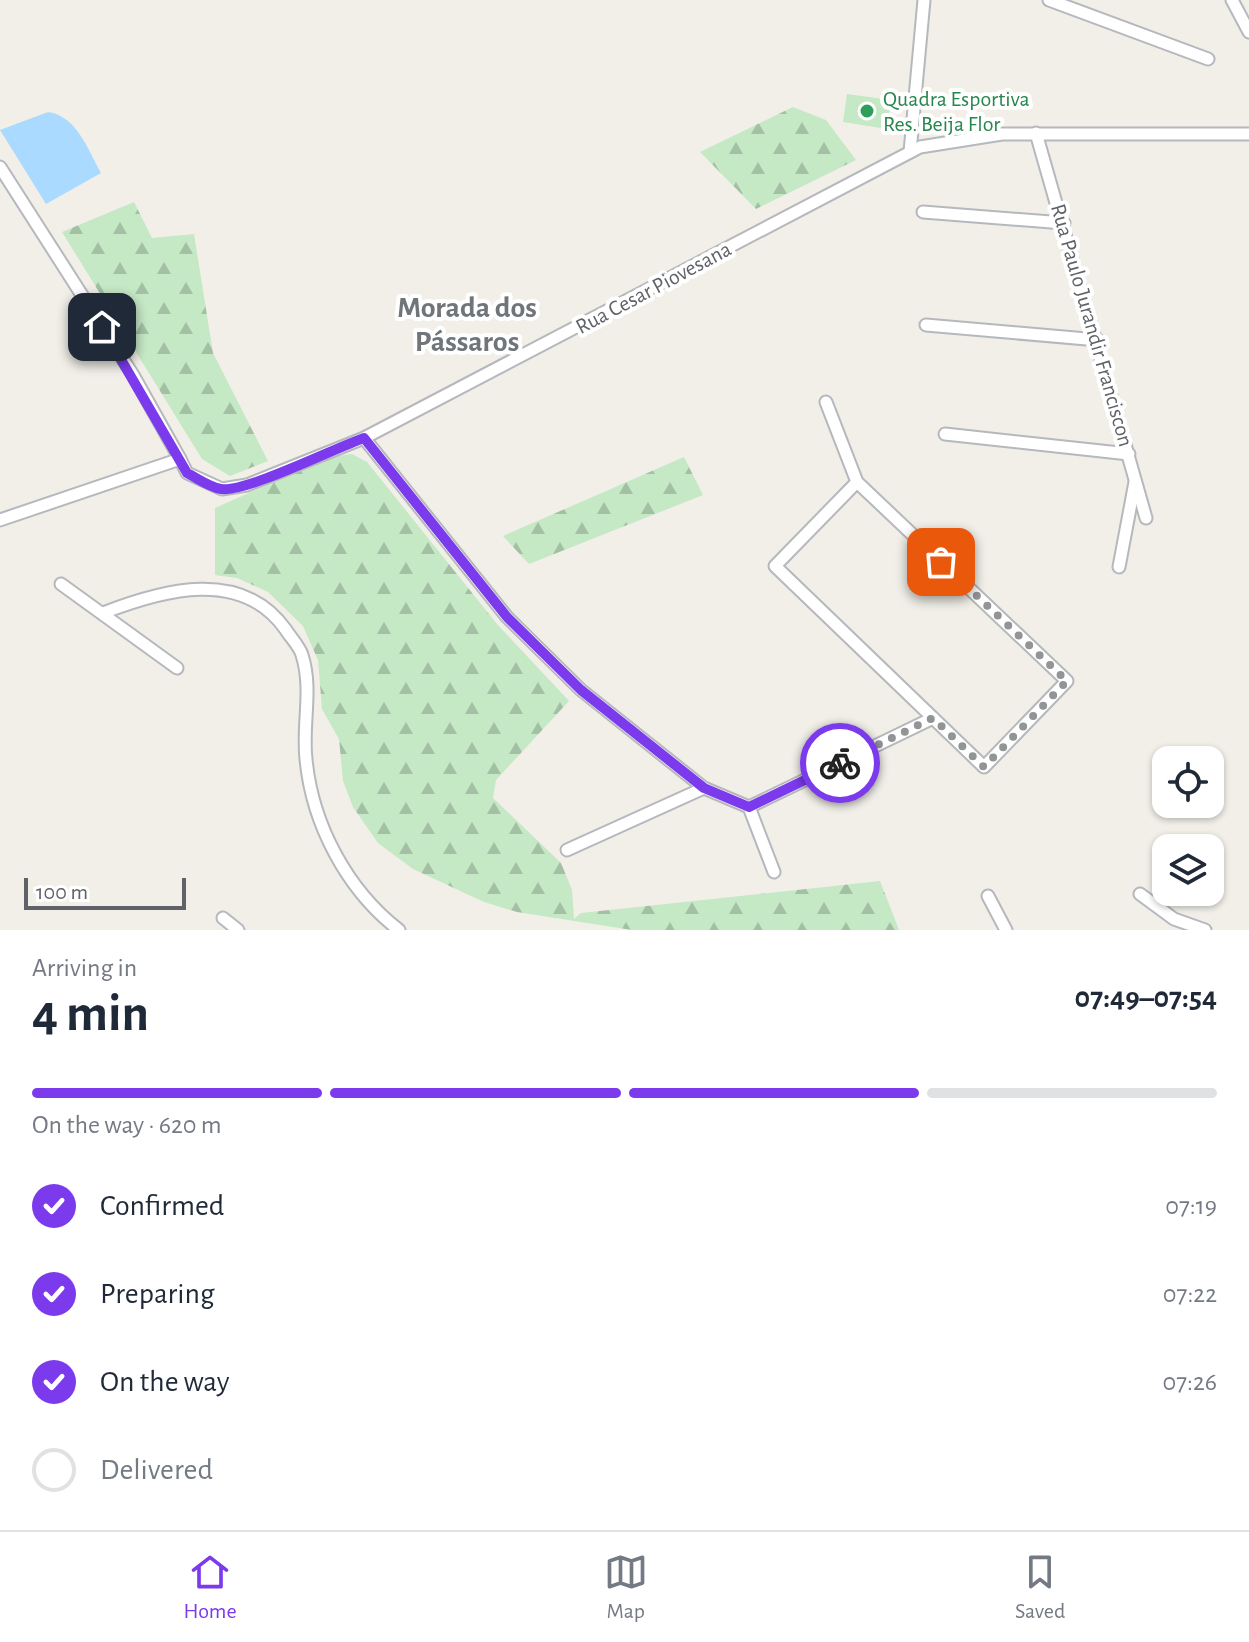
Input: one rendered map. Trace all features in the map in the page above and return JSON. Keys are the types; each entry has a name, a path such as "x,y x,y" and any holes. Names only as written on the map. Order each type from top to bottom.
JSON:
{"street":[{"path":"910,152 923,0"},
{"path":"1049,0 1208,59"},
{"path":"1232,0 1249,32"},
{"name":"Rua Cesar Piovesana","path":"180,459 187,473 222,489 247,485 364,438 910,152 958,140 1036,133 1249,134"},
{"name":"Rua Paulo Jurandir Franciscon","path":"1036,133 1098,340 1146,518"},
{"path":"0,167 133,375 180,459 0,520"},
{"path":"923,212 1064,223"},
{"path":"926,325 1098,340"},
{"path":"826,402 857,482 1067,681 984,767 775,566 857,482"},
{"path":"945,434 1129,454"},
{"path":"364,438 507,617 581,690 704,788 749,807 774,872"},
{"path":"1119,567 1135,477"},
{"path":"61,584 177,668"},
{"path":"103,613 171,590 216,588 247,597 278,618 302,654 307,685 306,758 317,818 348,876 399,930"},
{"path":"749,807 933,718"},
{"path":"567,850 704,788"},
{"path":"1140,894 1174,919 1205,930"},
{"path":"988,896 1006,930"},
{"path":"223,918 238,930"}],"green space":[{"name":"Quadra Esportiva Res. Beija Flor","path":"847,94 891,100 887,129 843,122"},
{"path":"793,107 826,120 856,160 756,209 700,152"},
{"path":"134,202 152,238 194,234 213,353 268,461 230,476 202,459 62,232"},
{"path":"352,454 367,462 497,624 569,701 496,780 493,798 561,863 572,890 574,919 581,913 880,881 899,930 632,930 517,912 484,902 413,869 378,843 353,807 343,781 339,739 322,709 318,660 303,626 268,592 237,578 215,575 215,508 330,457"},
{"path":"684,457 703,495 529,564 503,536"}],"water":[{"path":"48,112 67,120 74,127 101,173 46,204 0,130"}],"way so far":[{"path":"840,763 933,718 984,767 1067,681 941,562"}],"place":[{"name":"Quadra Esportiva Res. Beija Flor","path":"867,111"}],"district":[{"name":"Morada dos Pássaros","path":"467,324"}],"route":[{"path":"102,327 133,375 187,473 204,482 222,489 247,485 364,438 507,617 581,690 704,788 749,807 840,763"}]}
